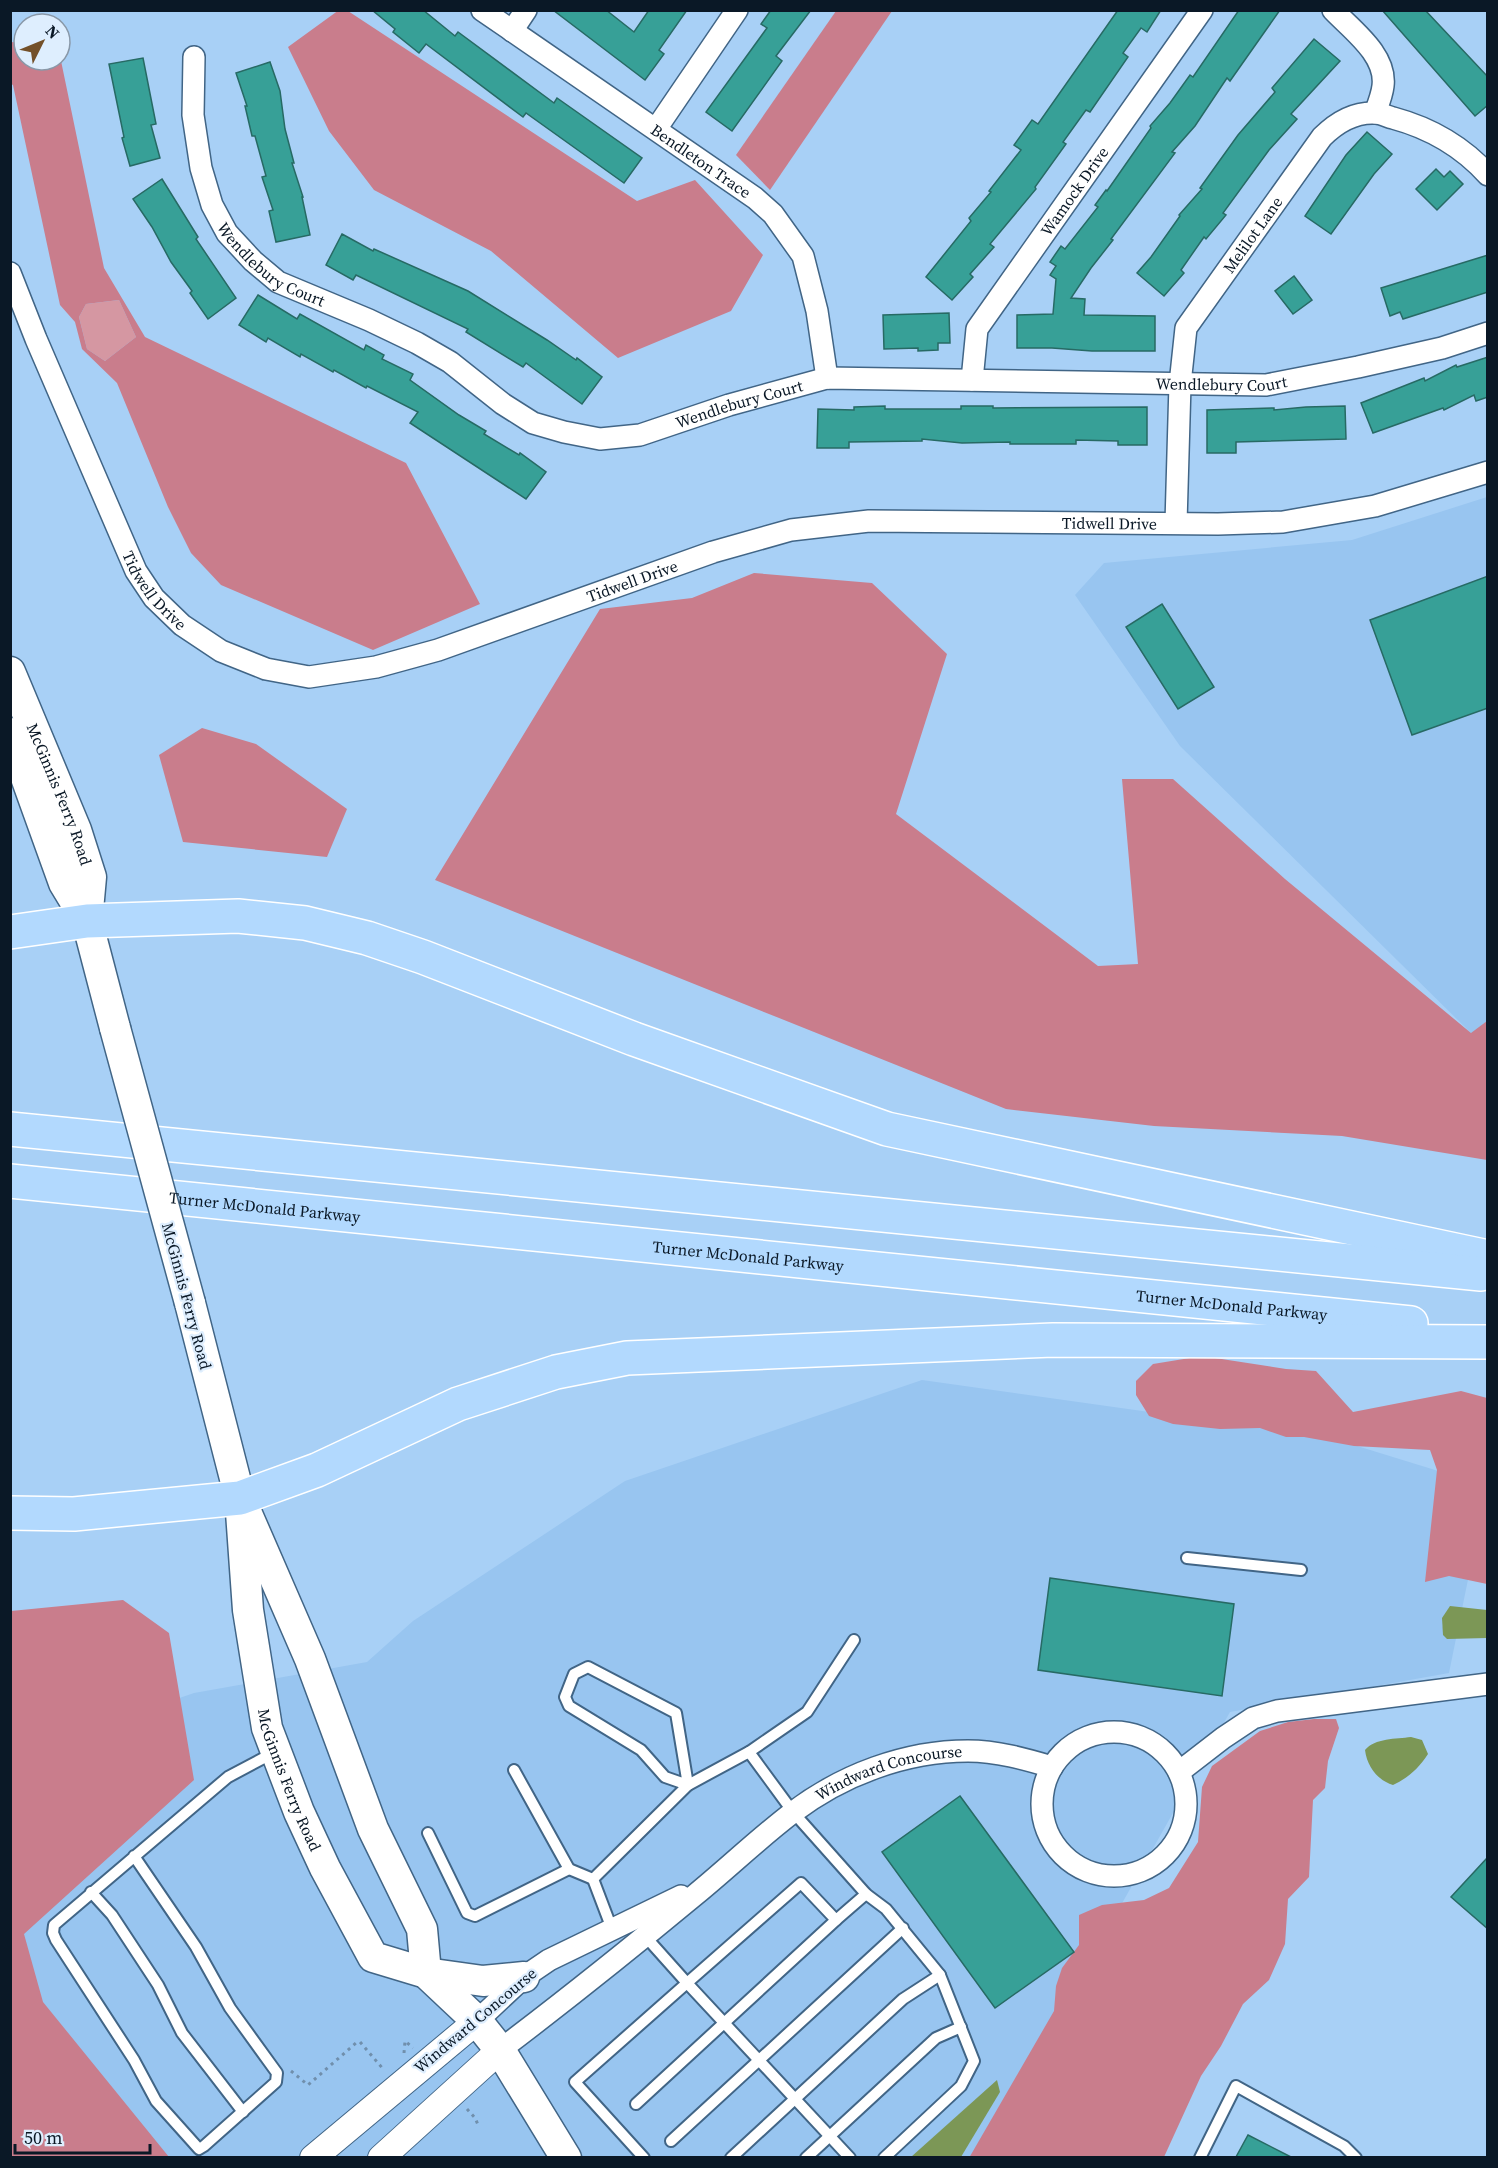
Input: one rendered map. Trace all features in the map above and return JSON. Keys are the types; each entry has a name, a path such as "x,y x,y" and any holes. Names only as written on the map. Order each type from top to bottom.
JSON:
{"highway":[{"path":"10,932 87,921 238,915 305,923 367,938 423,957 634,1039 887,1129 1488,1257"},
{"path":"10,1129 1488,1275"},
{"name":"Turner McDonald Parkway","path":"10,1181 1488,1331"},
{"path":"10,1513 74,1514 240,1498 317,1470 458,1404 556,1372 627,1358 1053,1340 1488,1342"}],"main road":[{"name":"McGinnis Ferry Road","path":"10,672 76,830 91,877 87,921"},
{"name":"McGinnis Ferry Road","path":"10,733 64,883 87,921 240,1498 310,1659 373,1829 422,1929 426,1973"},
{"name":"McGinnis Ferry Road","path":"240,1498 248,1610 267,1728 299,1812 325,1868 373,1957 426,1973 477,2021 500,2050 566,2157"},
{"path":"426,1973 483,1981 524,1977"}],"street":[{"name":"Bendleton Trace","path":"482,10 755,198 773,214 803,256 810,279 827,378"},
{"path":"512,31 526,10"},
{"path":"656,129 736,10"},
{"name":"Wamock Drive","path":"972,380 977,329 1202,10"},
{"path":"1333,10 1374,52 1381,69 1384,85 1375,113 1434,132 1474,159 1488,175"},
{"name":"Wendlebury Court","path":"194,57 192,115 201,168 212,205 227,233 253,261 278,282 417,343 450,363 532,423 600,439 640,435 729,405 827,378 1266,385 1421,353 1488,333"},
{"name":"Melilot Lane","path":"1176,523 1180,384 1186,328 1322,137 1336,124 1352,117 1375,113"},
{"name":"Tidwell Drive","path":"10,273 136,571 154,598 182,625 221,651 266,669 309,676 376,667 438,650 713,552 791,530 869,521 1283,522 1376,506 1488,472"},
{"path":"1179,1772 1253,1718 1314,1705 1488,1684"},
{"path":"1106,1732 1128,1734 1149,1741 1167,1754 1179,1772 1186,1796 1185,1821 1175,1844 1158,1862 1136,1874 1111,1877 1087,1872 1066,1858 1051,1839 1043,1815 1043,1790 1052,1767 1066,1750 1085,1738 1106,1732"},
{"name":"Windward Concourse","path":"381,2157 500,2050 645,1936 793,1812 848,1777 893,1762 937,1752 973,1751 1020,1757 1052,1767"},
{"name":"Windward Concourse","path":"313,2157 477,2021 524,1977 549,1960 718,1876"}],"lane":[{"path":"1186,1558 1301,1570"},
{"path":"593,1880 688,1785 749,1752 807,1712 854,1640"},
{"path":"588,1667 676,1713 688,1785 665,1778 641,1750 569,1706 565,1697 574,1674 588,1667"},
{"path":"134,1856 196,1947 230,2008 277,2073 276,2082 199,2149 156,2101 134,2060 52,1933 54,1926 92,1892 134,1856 228,1777 275,1752"},
{"path":"749,1752 793,1812 866,1894 886,1909 940,1975 974,2061 961,2086 884,2157"},
{"path":"514,1770 569,1869 593,1880 612,1929"},
{"path":"428,1833 467,1913 475,1916 569,1869"},
{"path":"644,2157 574,2082 801,1882 836,1920"},
{"path":"92,1892 112,1915 158,1985 182,2033 243,2112"},
{"path":"636,2103 866,1894"},
{"path":"671,2141 903,1928"},
{"path":"645,1936 850,2157"},
{"path":"731,2157 903,1999 940,1975"},
{"path":"806,2157 936,2038 961,2027"},
{"path":"1200,2157 1236,2085 1344,2146 1356,2157"}],"shaded area":[{"path":"339,10 348,11 637,201 695,180 763,255 731,311 618,358 491,251 374,190 329,131 288,47"},
{"path":"836,11 892,11 770,190 736,155"},
{"path":"11,42 12,72 63,72 104,268 145,337 406,463 480,604 373,650 221,585 191,553 168,507 117,383 82,349 75,322 60,305 11,84","holes":["119,300 136,337 105,361 87,349 79,317 86,304"]},
{"path":"119,300 136,337 105,361 87,349 79,317 86,304"},
{"path":"1487,497 1487,1021 1472,1034 1180,746 1075,595 1104,563 1352,540"},
{"path":"754,573 872,583 947,654 896,814 1098,966 1138,964 1122,779 1173,779 1285,879 1471,1033 1487,1021 1487,1160 1342,1136 1154,1126 1006,1109 435,880 600,609 692,598"},
{"path":"202,728 256,744 347,809 327,857 183,842 159,755"},
{"path":"1202,1356 1286,1369 1316,1371 1353,1412 1461,1391 1487,1398 1487,1584 1449,1576 1425,1582 1437,1470 1430,1450 1354,1446 1304,1437 1286,1437 1260,1428 1220,1429 1173,1424 1149,1416 1136,1395 1136,1381 1153,1364"},
{"path":"922,1380 1328,1437 1487,1486 1449,1673 1230,1712 1064,2006 972,2157 11,2157 10,1756 194,1693 367,1662 413,1621 625,1481"},
{"path":"123,1600 169,1633 194,1780 24,1934 43,2002 169,2157 11,2157 11,1611"},
{"path":"1450,1606 1487,1610 1487,1638 1447,1639 1443,1635 1442,1618"},
{"path":"1336,1719 1339,1728 1328,1761 1325,1788 1313,1800 1309,1877 1288,1899 1285,1944 1269,1980 1243,2004 1221,2046 1201,2076 1164,2157 969,2158 1054,2011 1056,1986 1062,1968 1079,1945 1079,1915 1102,1905 1144,1900 1169,1888 1198,1842 1202,1787 1212,1766 1260,1731 1288,1722"},
{"path":"1411,1737 1422,1740 1428,1754 1413,1772 1393,1785 1387,1783 1371,1767 1365,1750 1380,1741"},
{"path":"997,2080 1000,2092 961,2157 911,2157"}],"building":[{"path":"372,10 423,10 455,36 458,32 554,103 557,98 642,158 624,183 526,113 523,117 426,44 419,53 393,32 395,29"},
{"path":"553,10 606,10 634,32 649,10 687,10 659,50 664,54 645,80"},
{"path":"771,10 811,10 776,56 782,61 732,131 706,112 767,28 761,24"},
{"path":"1118,10 1161,10 1147,32 1141,28 1123,53 1128,57 1090,112 1086,110 1063,142 1066,144 1035,187 1036,189 990,244 994,247 970,274 973,277 952,300 926,277 971,221 969,218 1021,150 1014,145 1032,120 1038,124"},
{"path":"1239,10 1280,10 1230,81 1227,78 1195,126 1172,152 1175,153 1111,239 1113,240 1071,298 1085,299 1084,315 1155,316 1155,351 1017,348 1017,315 1053,314 1056,279 1050,275 1056,266 1050,262 1061,246 1065,249 1098,207 1095,205 1151,128 1150,126 1190,75 1193,77"},
{"path":"1382,10 1425,10 1488,77 1488,105 1475,116"},
{"path":"1314,39 1340,61 1291,114 1297,119 1269,150 1223,213 1226,215 1206,239 1204,237 1181,270 1184,273 1164,296 1137,273 1151,257 1179,215 1202,189 1200,188 1238,135 1275,92 1272,88"},
{"path":"143,58 156,124 151,125 160,158 130,166 122,138 124,137 109,64"},
{"path":"270,62 280,91 285,129 294,163 292,163 303,197 310,235 276,242 269,211 273,210 262,177 266,176 255,136 252,136 245,106 247,106 236,73"},
{"path":"1367,132 1392,154 1374,174 1331,234 1305,216 1346,155"},
{"path":"1436,169 1444,177 1450,171 1463,184 1437,210 1416,189"},
{"path":"162,179 198,237 196,239 236,298 208,319 133,199"},
{"path":"342,234 373,251 374,249 468,291 576,360 577,358 602,377 582,404 526,363 523,367 466,332 468,329 356,275 353,280 326,265"},
{"path":"1488,255 1488,292 1403,319 1400,312 1390,316 1381,288"},
{"path":"1294,276 1312,300 1293,314 1275,291"},
{"path":"258,295 297,319 300,314 364,350 366,345 384,355 382,359 413,374 410,380 486,431 484,434 519,455 520,453 546,472 526,499 410,423 418,412 334,370 333,372 301,354 300,357 268,338 266,342 239,325"},
{"path":"949,313 950,343 938,343 938,350 884,349 883,315"},
{"path":"1488,357 1488,397 1476,401 1474,395 1444,410 1443,408 1373,433 1361,403 1424,378 1425,381 1456,365 1457,367"},
{"path":"885,406 885,409 961,409 961,406 993,406 993,408 1147,407 1147,445 1118,445 1118,441 1076,440 1076,444 1010,444 1010,442 962,443 922,439 922,441 849,442 849,448 817,448 818,409 854,410 854,407"},
{"path":"1345,406 1346,439 1236,442 1236,453 1207,453 1207,410 1274,408 1274,410"},
{"path":"1488,576 1488,708 1412,735 1370,620"},
{"path":"1162,604 1214,687 1178,709 1126,627"},
{"path":"1050,1578 1234,1604 1222,1696 1038,1670"},
{"path":"960,1796 1074,1952 995,2008 882,1852"},
{"path":"1488,1857 1488,1929 1451,1897"},
{"path":"1248,2135 1291,2157 1236,2157"}]}
